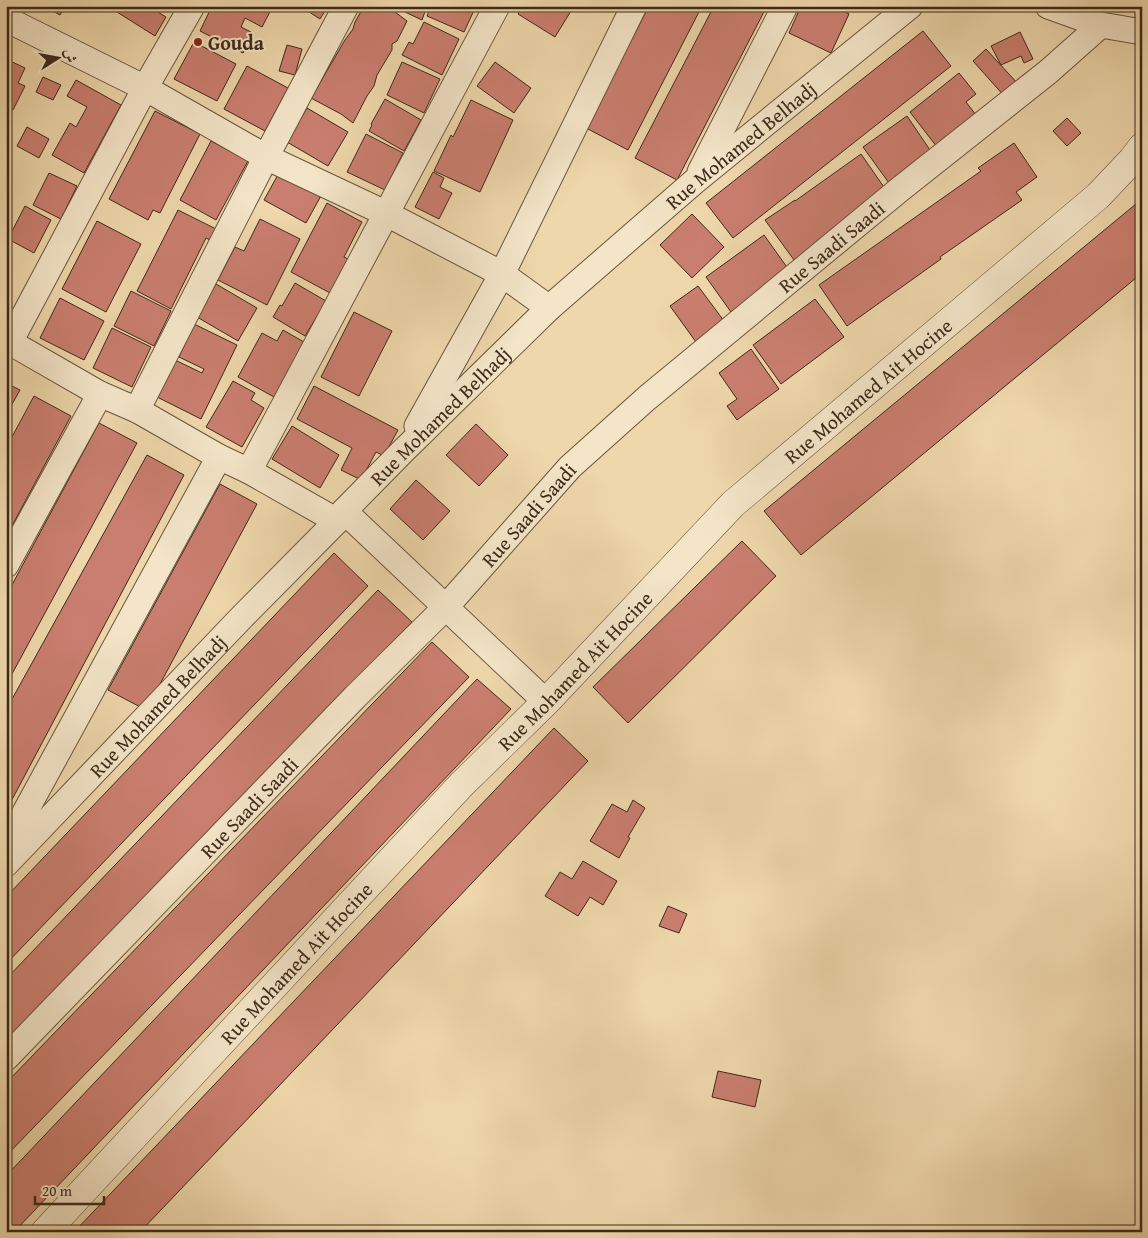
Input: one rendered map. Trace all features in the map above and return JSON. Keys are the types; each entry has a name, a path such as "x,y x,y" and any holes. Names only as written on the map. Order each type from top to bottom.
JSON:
{"street":[{"path":"192,6 145,88 8,341 100,394 137,410 219,457 340,516 445,608 546,702"},
{"path":"137,410 266,157 346,6"},
{"path":"250,471 497,6"},
{"path":"402,452 502,274 634,6"},
{"path":"695,181 785,6"},
{"name":"Rue Mohamed Belhadj","path":"6,864 402,452 549,308 695,181 910,6"},
{"path":"1048,6 1102,25 1142,32"},
{"path":"6,20 145,88 266,157 387,214 502,274 549,308"},
{"name":"Rue Saadi Saadi","path":"6,1058 354,697 445,608 570,467 647,398 899,190 1048,72 1102,25"},
{"name":"Rue Mohamed Ait Hocine","path":"45,1232 462,784 546,702 733,504 1098,196 1142,147"},
{"path":"6,565 100,394"},
{"path":"6,847 219,457"}],"building":[{"path":"44,6 65,6 60,15"},
{"path":"121,6 148,6 166,17 155,36 117,12"},
{"path":"212,6 273,6 262,27 245,18 241,27 253,33 243,53 200,31"},
{"path":"300,6 328,6 320,19"},
{"path":"364,6 387,6 407,21 397,41 392,44 392,50 353,123 341,114 311,98 353,29"},
{"path":"407,6 427,6 422,20 405,12"},
{"path":"431,6 476,6 464,32 427,16"},
{"path":"523,6 563,6 571,11 555,37 518,14"},
{"path":"649,6 702,6 628,150 586,128"},
{"path":"714,6 767,6 677,180 635,158"},
{"path":"801,6 833,6 849,14 831,53 789,33"},
{"path":"424,22 459,39 442,75 402,55 409,42 413,44"},
{"path":"923,31 951,66 733,238 706,203"},
{"path":"1020,32 1033,59 1024,63 1021,56 1001,65 991,46"},
{"path":"194,42 236,64 217,101 174,79"},
{"path":"287,45 302,49 295,75 279,71"},
{"path":"986,49 1019,85 1006,98 973,61"},
{"path":"6,59 25,68 18,83 25,86 13,110 6,107"},
{"path":"402,62 440,79 424,113 387,95"},
{"path":"495,62 531,88 514,113 477,86"},
{"path":"247,66 288,88 265,131 224,109"},
{"path":"959,73 976,94 966,102 976,115 937,147 910,112"},
{"path":"43,77 61,85 53,100 36,92"},
{"path":"76,80 121,105 84,173 52,155 70,123 76,127 87,107 67,96"},
{"path":"385,99 421,120 404,151 369,131"},
{"path":"471,100 513,120 480,192 434,171 451,135 453,137"},
{"path":"307,108 348,132 328,166 287,142"},
{"path":"155,111 200,134 160,213 153,210 148,220 109,199"},
{"path":"907,116 932,153 889,183 863,147"},
{"path":"1067,118 1081,133 1067,146 1053,131"},
{"path":"27,127 49,139 39,158 17,146"},
{"path":"366,134 403,153 385,190 347,172"},
{"path":"211,141 248,161 216,220 180,200"},
{"path":"1014,143 1037,177 1016,192 1022,200 940,257 941,259 847,326 819,285 981,171 978,168"},
{"path":"861,154 888,193 794,260 765,220"},
{"path":"280,171 322,194 306,223 264,200"},
{"path":"433,172 444,178 440,187 452,193 439,219 415,207"},
{"path":"49,173 77,186 61,219 33,205"},
{"path":"1142,199 1142,273 801,555 764,511"},
{"path":"327,203 362,222 344,257 350,260 332,294 291,272"},
{"path":"25,206 51,220 34,253 8,239"},
{"path":"178,210 216,229 210,240 206,238 171,309 137,291"},
{"path":"692,214 724,247 692,278 660,245"},
{"path":"260,219 300,239 267,305 218,280 235,247 244,251"},
{"path":"97,221 141,244 106,312 62,289"},
{"path":"764,235 789,270 731,312 706,277"},
{"path":"295,283 326,301 305,336 273,317 280,305 282,306"},
{"path":"216,284 257,308 238,341 197,317"},
{"path":"698,286 724,321 696,342 670,306"},
{"path":"131,291 171,311 154,346 114,326"},
{"path":"60,298 104,321 84,360 40,338"},
{"path":"815,299 844,337 781,384 753,345"},
{"path":"354,312 392,331 359,396 321,377"},
{"path":"194,324 237,345 201,419 157,397 175,360 202,373 204,369 179,357"},
{"path":"112,328 151,347 132,387 93,368"},
{"path":"283,330 304,342 274,397 238,377 262,333 277,341"},
{"path":"751,349 779,389 737,420 727,406 737,399 719,373"},
{"path":"233,381 255,393 251,400 264,408 242,447 206,427"},
{"path":"6,383 20,390 6,415"},
{"path":"314,386 398,430 384,456 376,452 361,480 341,470 352,448 297,419"},
{"path":"34,396 71,416 6,537 6,448"},
{"path":"99,423 137,443 6,685 6,596"},
{"path":"476,424 508,455 479,486 446,455"},
{"path":"292,426 339,455 320,488 272,459"},
{"path":"147,455 184,475 6,811 6,710"},
{"path":"416,480 450,511 423,540 390,509"},
{"path":"220,484 257,504 146,710 108,690"},
{"path":"742,541 776,576 628,723 593,687"},
{"path":"334,553 368,586 6,964 6,897"},
{"path":"378,590 412,622 6,1047 6,979"},
{"path":"432,642 469,677 6,1156 6,1083"},
{"path":"477,679 511,709 14,1232 6,1232 6,1176"},
{"path":"554,728 588,761 140,1232 74,1232"},
{"path":"633,800 645,808 628,837 630,838 619,858 590,841 612,804 627,812"},
{"path":"583,861 617,881 603,905 590,897 578,916 545,896 560,872 572,879"},
{"path":"668,906 687,914 679,933 659,926"},
{"path":"718,1071 761,1080 755,1107 712,1097"}],"place":[{"name":"Gouda","path":"198,42"}]}
